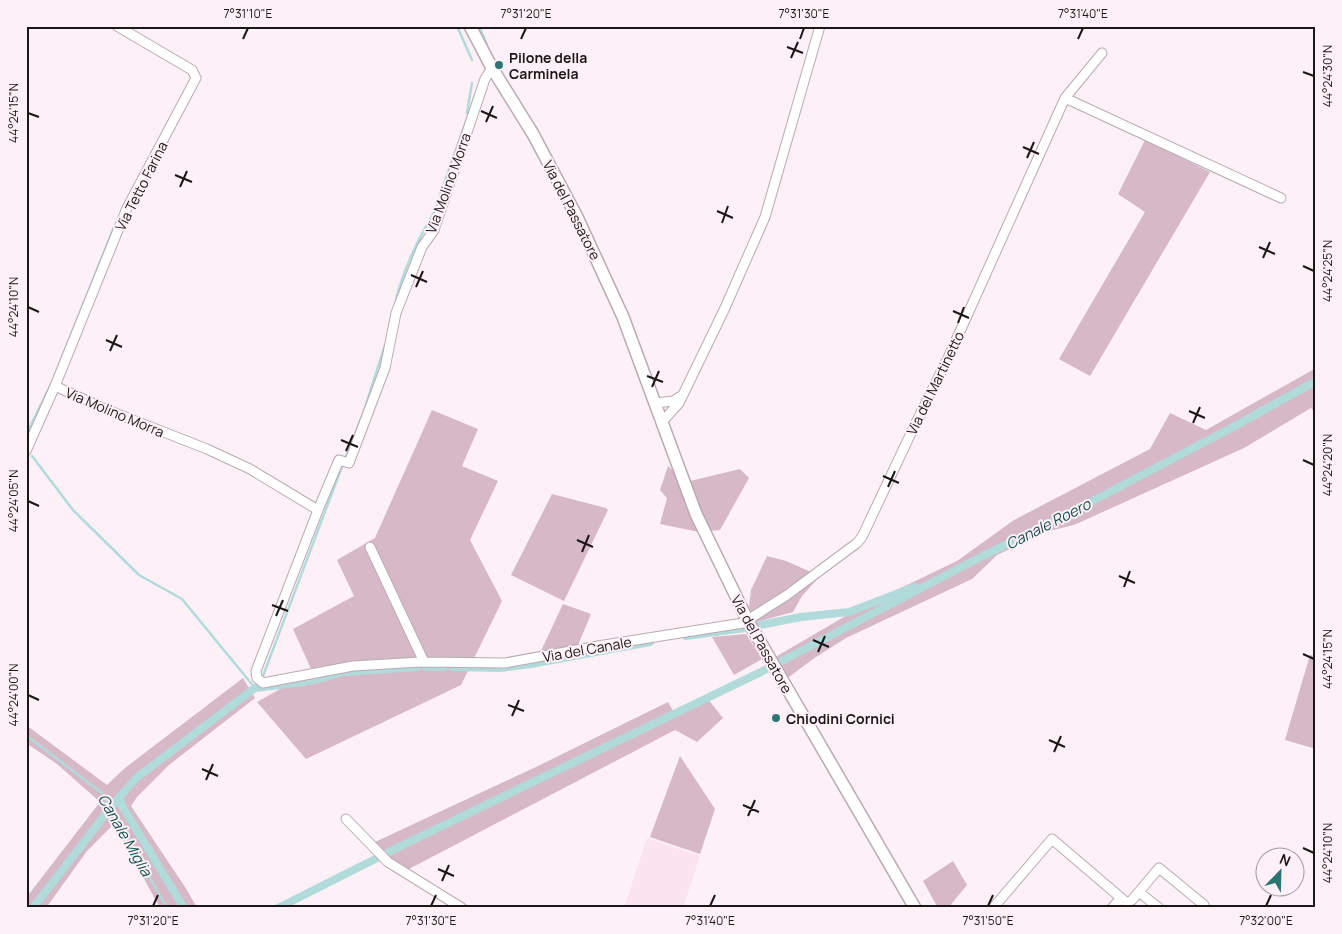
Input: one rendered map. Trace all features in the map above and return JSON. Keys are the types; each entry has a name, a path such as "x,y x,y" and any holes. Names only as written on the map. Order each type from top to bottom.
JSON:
{"street":[{"name":"Via Tetto Farina","path":"55,386 127,208 196,78 192,70 118,26"},
{"name":"Via del Passatore","path":"470,26 492,68 533,134 577,217 623,317 656,403 680,476 696,514 748,621 916,908"},
{"path":"662,422 679,403 724,310 765,217 820,26"},
{"name":"Via del Martinetto","path":"748,621 787,595 857,543 862,537 948,358 1065,98 1102,53"},
{"name":"Via Molino Morra","path":"266,683 257,678 256,671 339,460 349,463 385,368 396,313 422,247 434,230 485,79 492,68"},
{"path":"1065,98 1280,198"},
{"name":"Via Molino Morra","path":"26,451 55,386 105,409 206,449 250,469 318,510"},
{"path":"656,403 673,401 683,394"},
{"path":"370,547 424,662"},
{"name":"Via del Canale","path":"266,683 353,666 424,662 505,663 748,621"},
{"path":"346,819 382,855 462,908"},
{"path":"993,908 1052,839 1127,903 1132,900 1159,868 1204,905 1201,908"},
{"path":"1139,892 1159,908"},
{"path":"1112,908 1121,898"}],"shaded area":[{"path":"1145,140 1210,172 1090,376 1059,359 1145,212 1118,194"},
{"path":"1316,368 1316,413 1311,408 1244,448 1074,525 1045,532 997,555 972,579 846,638 785,680 772,659 861,607 957,561 1014,520 1150,449 1170,413 1206,430"},
{"path":"432,410 478,429 462,466 498,481 470,540 502,601 461,685 306,759 257,702 312,671 293,629 354,596 337,560 375,538"},
{"path":"668,466 686,482 740,469 749,478 720,530 699,532 660,524 667,498 660,490"},
{"path":"552,494 608,510 564,601 511,575"},
{"path":"767,556 786,561 820,576 802,596 793,612 757,622 749,607 751,590"},
{"path":"563,604 591,614 578,645 540,653"},
{"path":"746,634 762,659 734,675 712,637"},
{"path":"1310,655 1316,656 1316,749 1285,740"},
{"path":"243,678 255,698 169,765 137,797 131,806 197,908 160,908 114,824 87,851 46,908 26,908 26,898 100,802 57,764 26,743 26,725 107,785 125,768"},
{"path":"708,699 723,718 697,742 675,730 407,870 391,861 375,842 538,766 668,702 676,716"},
{"path":"680,756 715,809 700,854 650,837"},
{"path":"647,838 700,856 683,908 624,908"},
{"path":"953,861 967,885 948,908 938,908 923,881"}],"waterway":[{"path":"457,26 472,60"},
{"path":"479,26 487,45"},
{"path":"467,113 472,83"},
{"path":"440,195 476,93"},
{"path":"394,308 411,258 422,233 435,211"},
{"path":"26,435 52,382 114,227"},
{"path":"345,459 364,411 385,345"},
{"name":"Canale Roero","path":"778,663 1085,505 1316,381"},
{"path":"32,456 73,510 139,575 182,599 255,688"},
{"path":"263,676 343,464"},
{"path":"755,626 801,617 849,612 915,587"},
{"path":"686,636 745,628"},
{"path":"453,667 500,668 650,642"},
{"path":"347,672 417,667"},
{"path":"426,667 444,667"},
{"path":"278,908 409,842 767,669"},
{"path":"311,681 340,673"},
{"path":"33,908 111,807 136,778 255,688 304,682"},
{"name":"Canale Miglia","path":"26,735 102,793 167,908"},
{"path":"120,796 121,804 184,908"}],"place":[{"name":"Pilone della Carminela","path":"499,65"},
{"name":"Chiodini Cornici","path":"776,718"}]}
